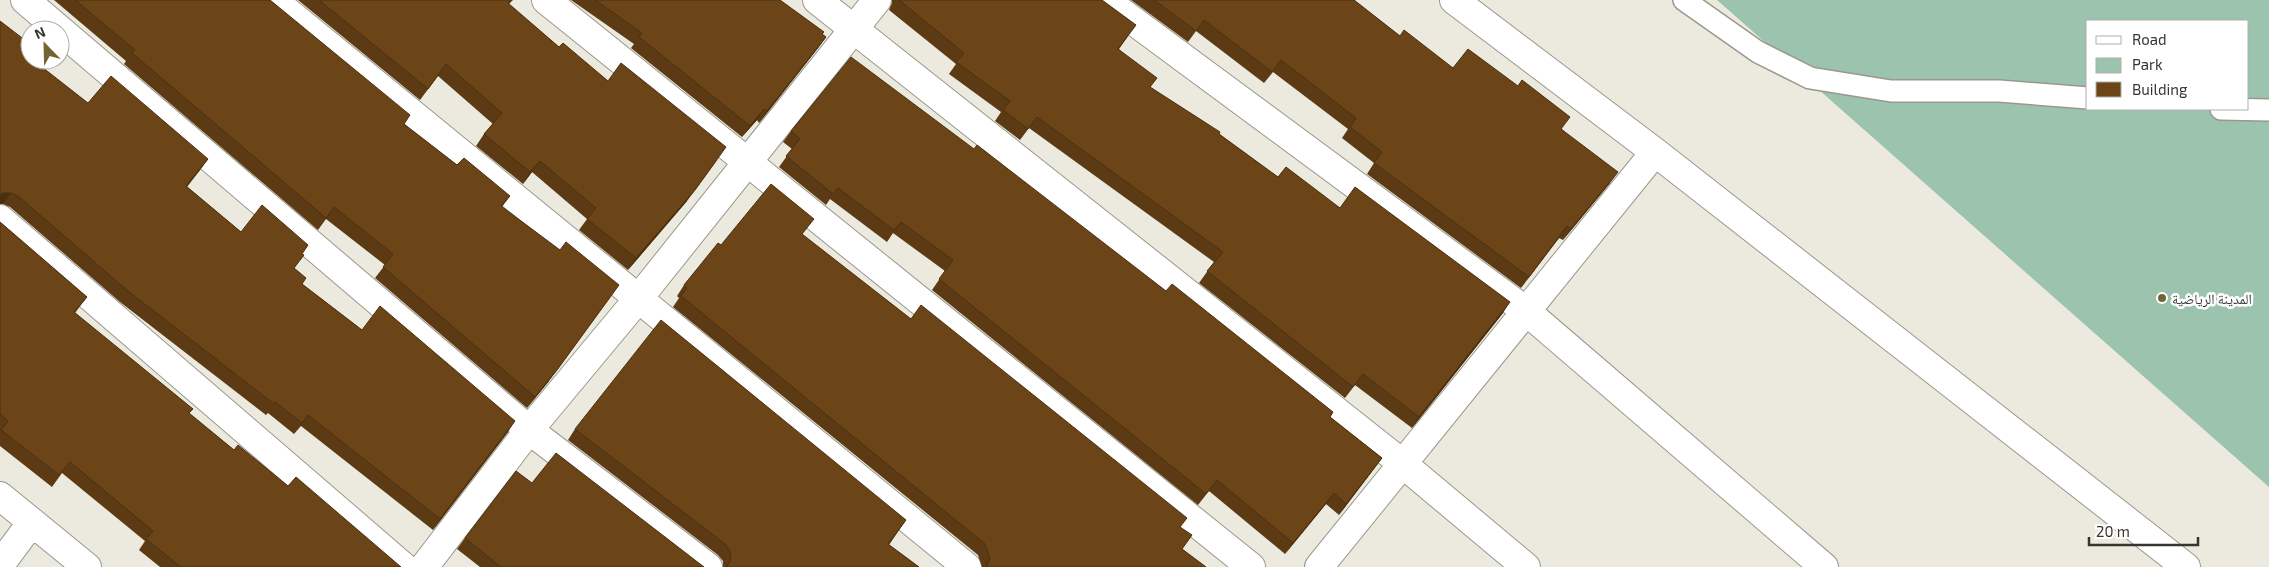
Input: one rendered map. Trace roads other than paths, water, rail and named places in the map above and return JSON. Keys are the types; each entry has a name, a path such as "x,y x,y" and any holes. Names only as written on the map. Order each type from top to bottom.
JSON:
{"street":[{"path":"25,0 529,430 708,567"},
{"path":"273,0 967,567"},
{"path":"546,0 1251,567"},
{"path":"817,0 1403,464 1526,567"},
{"path":"424,567 529,430 638,300 877,0"},
{"path":"1105,0 1526,311 1824,567"},
{"path":"1454,0 1656,152 2186,567"},
{"path":"1319,567 1656,152"},
{"path":"0,219 404,567"},
{"path":"0,496 87,567"},
{"path":"0,565 32,522"}],"lane":[{"path":"1684,0 1758,52 1810,78 1891,91 1999,91 2086,98"},
{"path":"2249,110 2269,110"}],"place":[{"name":"المدينة الرياضية","path":"2162,298"}]}
